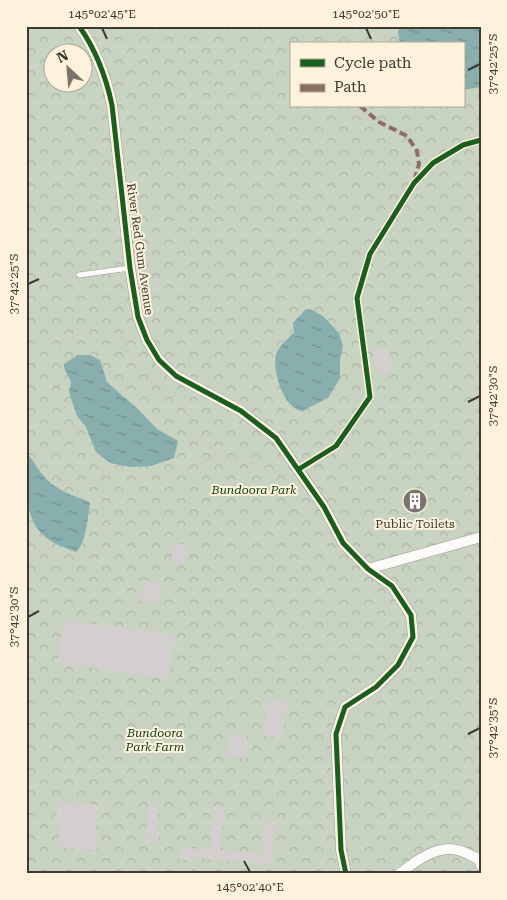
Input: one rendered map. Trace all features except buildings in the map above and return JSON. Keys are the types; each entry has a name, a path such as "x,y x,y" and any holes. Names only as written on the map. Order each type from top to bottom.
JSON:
{"street":[{"name":"River Red Gum Avenue","path":"79,26 86,36 106,78 112,105 130,268 138,317 146,340 159,360 176,376 241,411 276,438 324,507 343,543 368,569 392,586 411,615 412,637 398,665 376,687 345,707 336,734 341,850 346,874"},
{"path":"368,569 481,537"},
{"path":"399,874 414,861 435,851 456,849 480,861"}],"lane":[{"path":"79,274 130,268"}],"path":[{"path":"26,538 36,549 55,558 84,560 97,556 108,521 102,506 103,475 101,468 95,461 59,398 59,345 96,325 120,336 134,363 151,381 179,400 197,432 216,455 253,463 281,478 299,469"},
{"path":"26,448 36,452 42,465 53,477 68,484 83,485 116,471 156,474 174,472 205,462 216,455"},
{"path":"372,530 427,503"}],"green space":[{"name":"Bundoora Park","path":"26,26 481,26 481,874 26,874"}],"water":[{"path":"400,26 481,26 481,87 464,90 464,42 400,42 398,32"},
{"path":"306,309 310,309 323,316 339,333 343,346 340,360 340,378 328,398 302,411 295,409 284,396 277,378 275,361 279,348 294,332 293,323"},
{"path":"78,355 90,355 100,360 107,382 139,410 157,429 178,441 174,458 151,466 130,467 110,463 96,452 86,427 77,416 69,392 71,382 64,368 64,364"},
{"path":"29,456 41,473 52,484 90,503 82,543 76,552 48,539 35,525 28,506 26,486 26,457"}],"marked path":[{"path":"362,108 379,122 407,136 417,151 419,164 415,178"}],"cycle path":[{"path":"79,26 100,64 112,105 130,268 138,317 147,340 159,360 176,376 241,411 276,438 324,507 343,543 368,569 392,586 411,615 413,637 398,665 376,687 345,707 336,734 341,850 346,874"},
{"path":"299,469 336,446 370,397 357,298 370,254 414,183 433,163 463,145 481,140"}],"place":[{"name":"Public Toilets","path":"415,501"}],"park label":[{"name":"Bundoora Park Farm","path":"155,740"}]}
